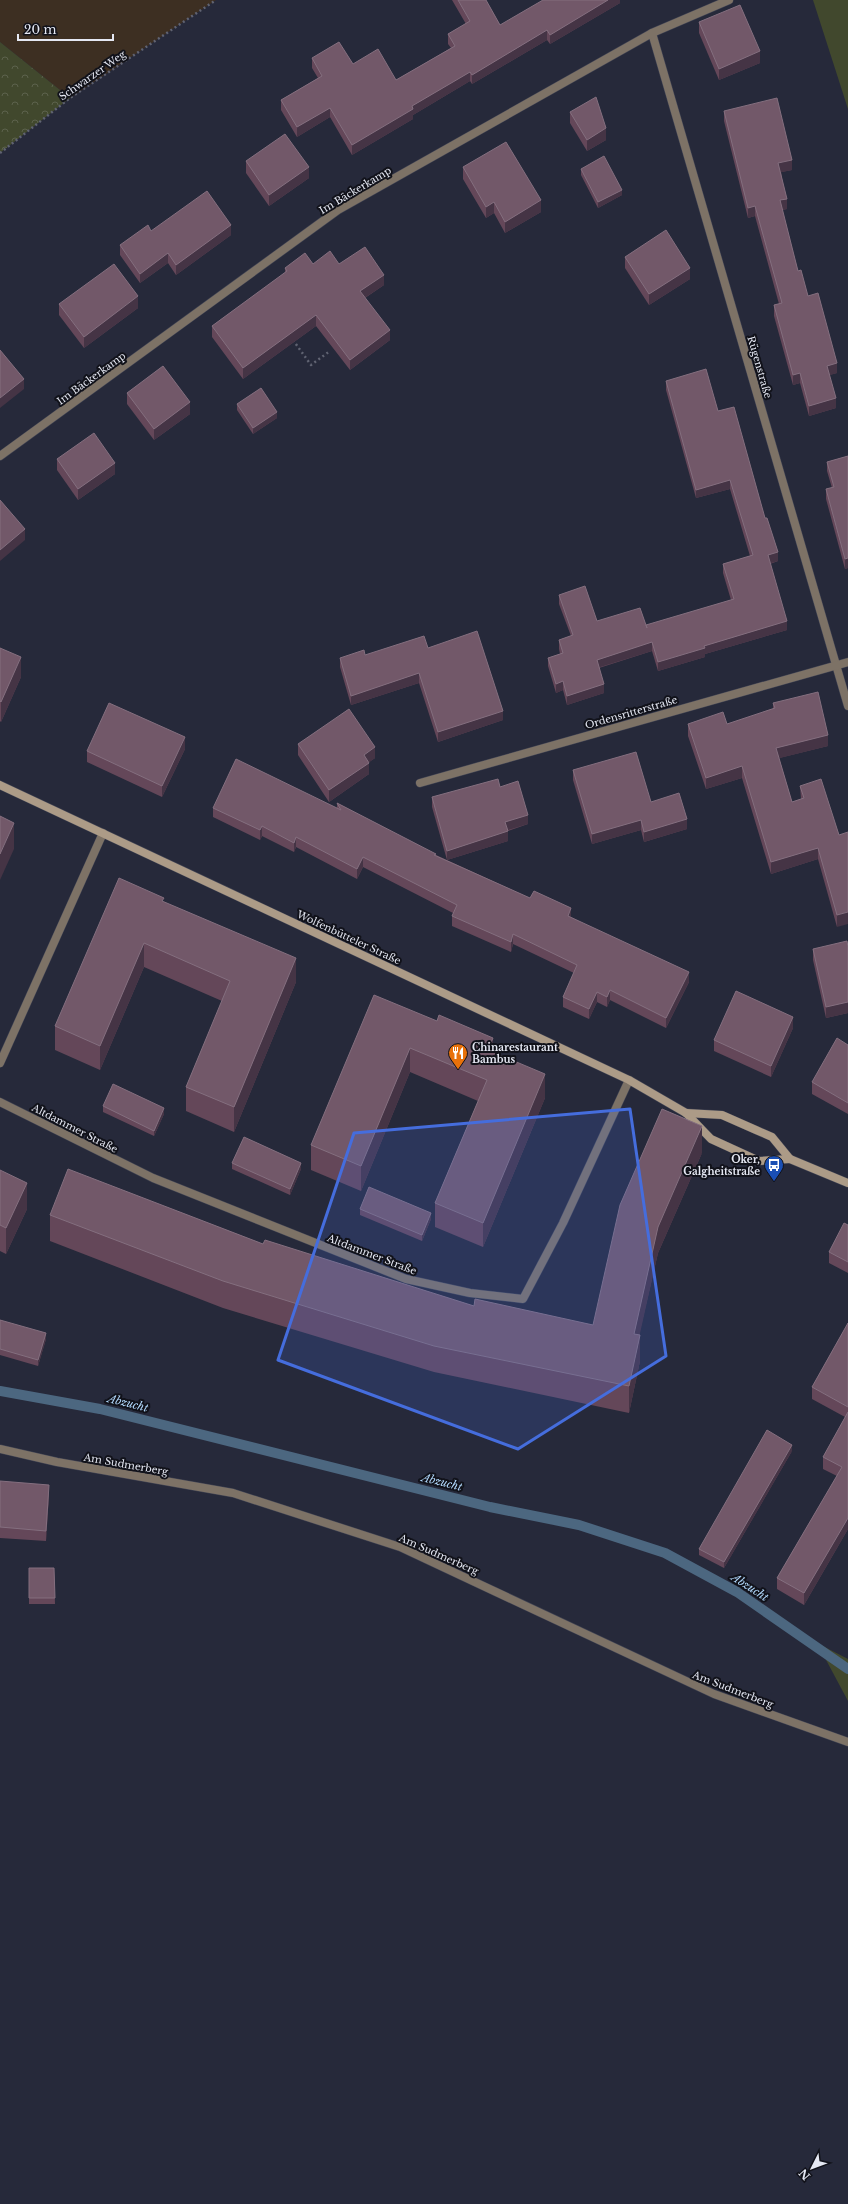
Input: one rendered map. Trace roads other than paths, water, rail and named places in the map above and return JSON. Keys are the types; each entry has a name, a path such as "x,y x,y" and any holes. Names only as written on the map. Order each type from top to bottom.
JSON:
{"main road":[{"name":"Wolfenbütteler Straße","path":"0,785 629,1080 686,1113 711,1139 747,1156 759,1161 790,1159 848,1183"},
{"name":"Wolfenbütteler Straße","path":"686,1113 722,1115 772,1137 790,1159"}],"street":[{"name":"Im Bäckerkamp","path":"0,456 338,210 652,33 729,0"},
{"name":"Rügenstraße","path":"652,33 848,706"},
{"name":"Ordensritterstraße","path":"420,783 836,664 848,662"},
{"path":"0,1063 103,833"},
{"name":"Altdammer Straße","path":"0,1102 153,1178 406,1279 470,1293 523,1299 563,1223 629,1080"},
{"name":"Am Sudmerberg","path":"0,1449 56,1462 233,1493 400,1547 714,1694 848,1742"}],"waterway":[{"name":"Abzucht","path":"0,1391 100,1409 490,1507 579,1525 665,1553 737,1592 848,1669"}],"place":[{"name":"Chinarestaurant Bambus","path":"458,1070"},
{"name":"Oker, Galgheitstraße","path":"774,1182"}]}
